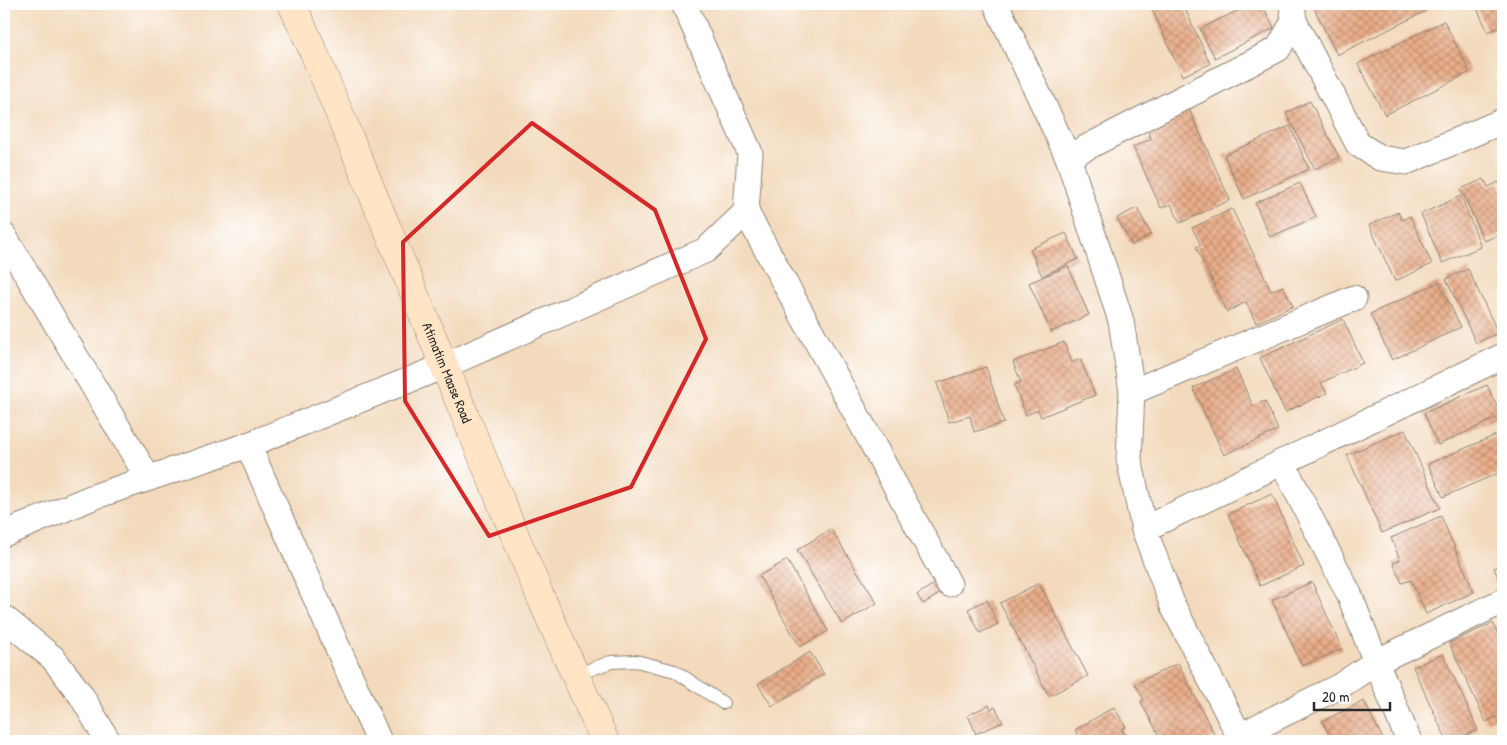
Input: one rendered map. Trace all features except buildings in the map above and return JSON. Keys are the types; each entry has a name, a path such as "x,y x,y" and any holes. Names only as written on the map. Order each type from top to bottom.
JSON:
{"main road":[{"name":"Atimatim Maase Road","path":"292,4 444,366 605,741"}],"street":[{"path":"684,4 750,153 746,212 949,584"},
{"path":"996,4 1068,157 1122,322 1132,392 1129,459 1144,530 1173,606 1240,739 1340,686 1376,662 1503,601"},
{"path":"1068,157 1278,49 1293,13"},
{"path":"1293,13 1358,144 1380,158 1406,162 1503,121"},
{"path":"4,534 92,497 248,444 444,366 706,250 746,212"},
{"path":"4,236 148,478"},
{"path":"1132,392 1354,298"},
{"path":"1144,530 1503,356"},
{"path":"248,444 379,741"},
{"path":"1282,462 1349,594 1410,741"},
{"path":"4,618 53,658 80,694 108,741"}],"lane":[{"path":"576,675 610,662 636,661 675,671 723,703"}],"highlighted area":[{"path":"532,123 655,210 706,339 631,487 489,536 405,401 403,242"}]}
